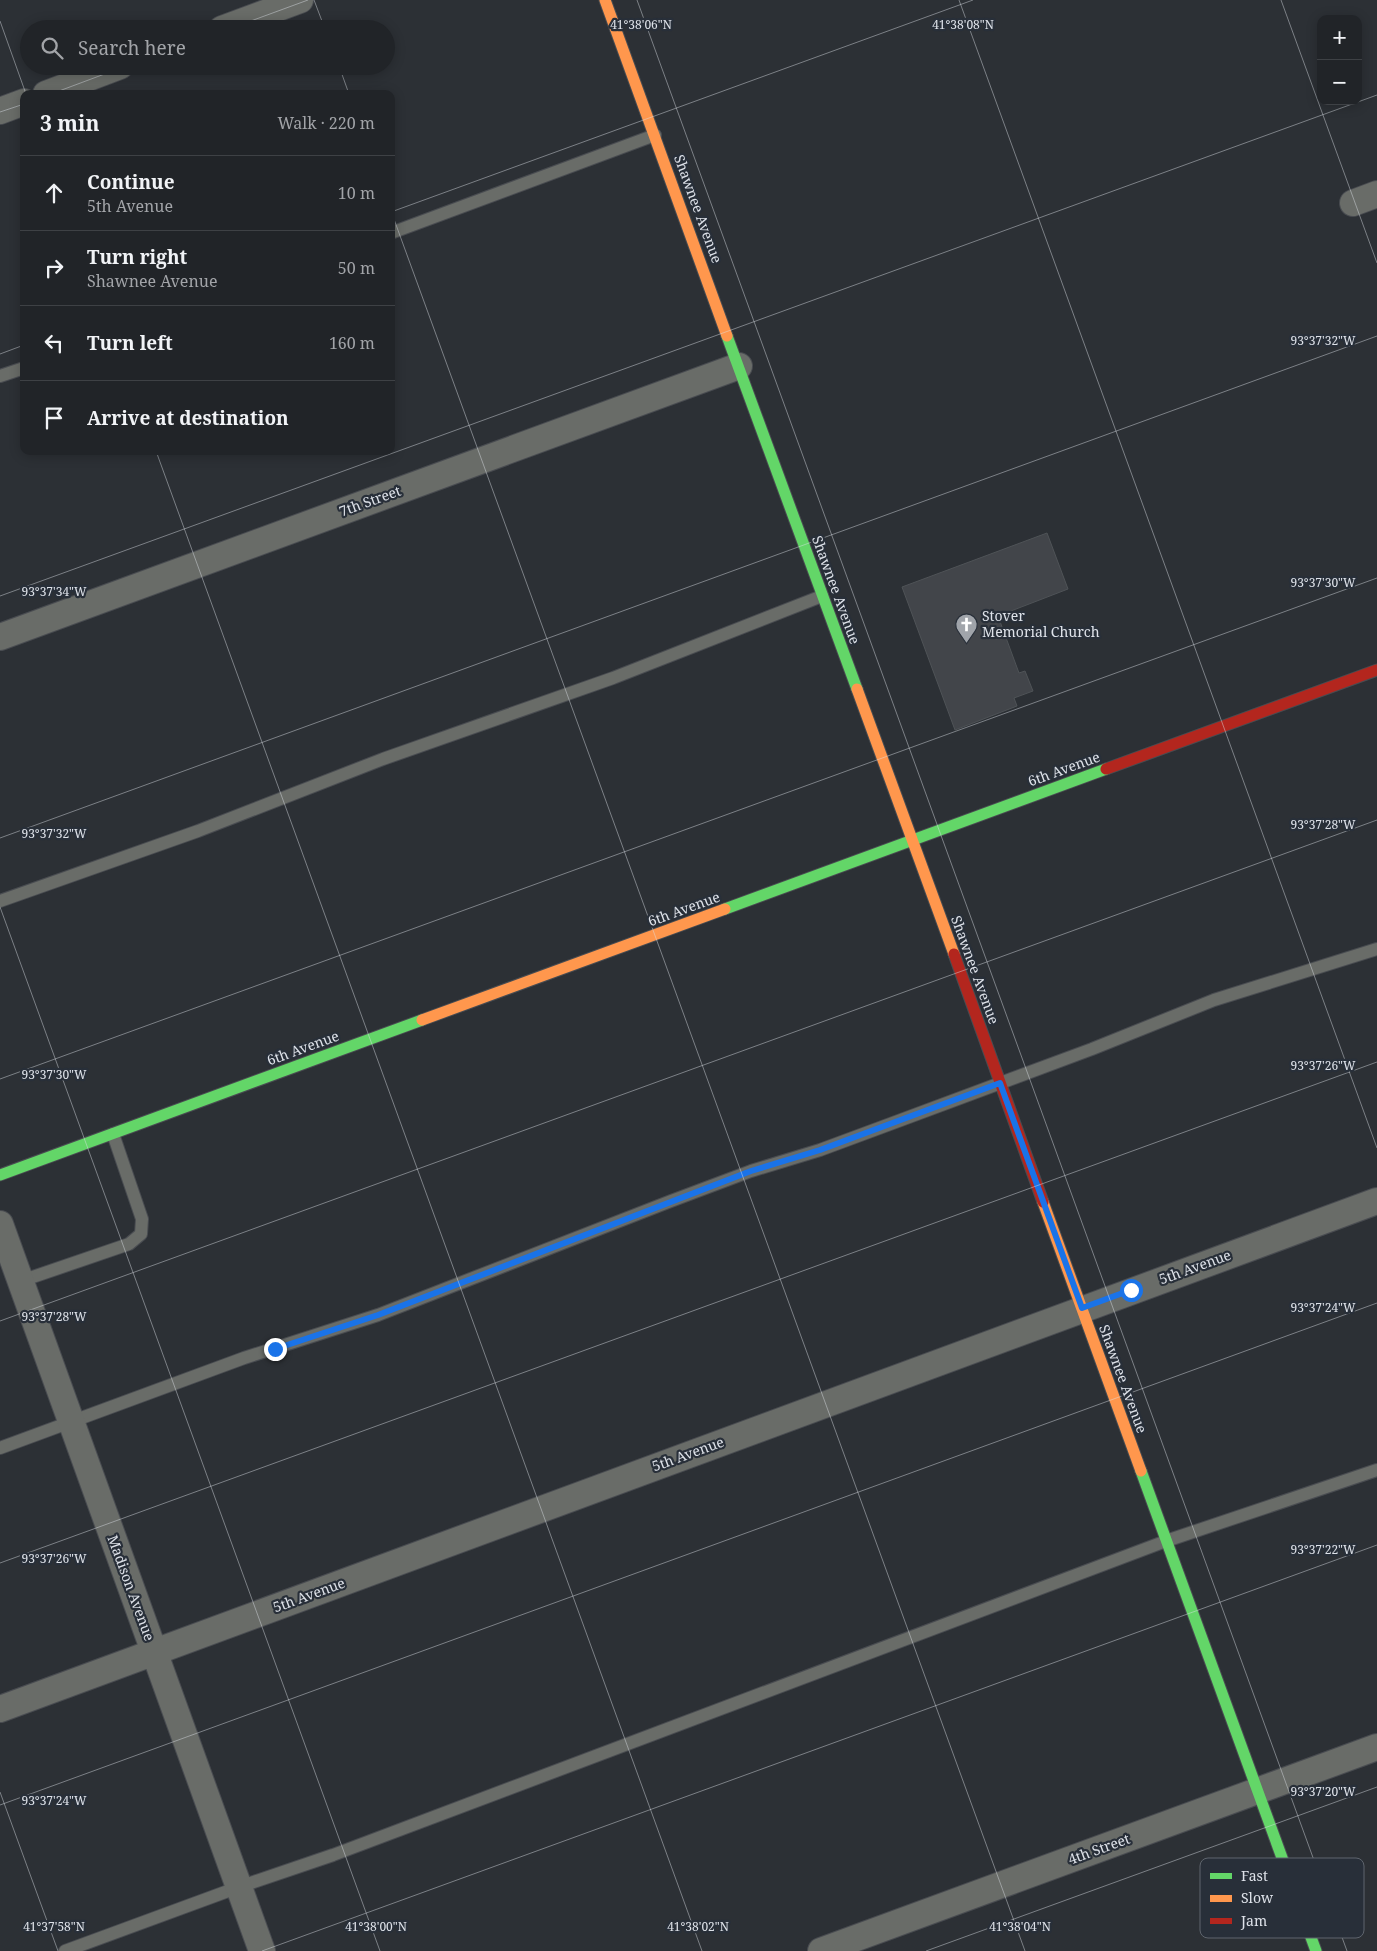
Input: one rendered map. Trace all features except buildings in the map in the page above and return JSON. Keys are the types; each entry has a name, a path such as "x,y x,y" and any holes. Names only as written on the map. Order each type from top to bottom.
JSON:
{"street":[{"path":"246,20 300,0"},
{"name":"Shawnee Avenue","path":"605,0 822,596 914,841 1282,1858"},
{"path":"57,90 96,75"},
{"path":"0,111 20,104"},
{"name":"7th Street","path":"0,637 739,366"},
{"name":"6th Avenue","path":"0,1175 1377,670"},
{"name":"5th Avenue","path":"0,1709 1082,1308 1377,1201"},
{"name":"Madison Avenue","path":"0,1224 262,1951"},
{"name":"4th Street","path":"821,1951 1377,1747"},
{"name":"Shawnee Avenue","path":"1311,1938 1316,1951"}],"lane":[{"path":"395,232 655,135"},
{"path":"0,376 20,369"},
{"path":"0,901 198,831 383,758 613,678 822,596"},
{"path":"0,1448 244,1358 378,1315 751,1171 820,1150 1092,1049 1214,1000 1377,949"},
{"path":"21,1282 129,1244 141,1234 142,1219 113,1134"},
{"path":"65,1951 239,1887 342,1852 1166,1541 1377,1470"}],"traffic: fast":[{"path":"727,336 857,689"},
{"path":"725,909 1106,769"},
{"path":"0,1175 422,1020"},
{"path":"1141,1471 1282,1858"},
{"path":"1311,1938 1316,1951"}],"traffic: slow":[{"path":"605,0 727,336"},
{"path":"857,689 954,954"},
{"path":"422,1020 725,909"},
{"path":"1043,1202 1141,1471"}],"traffic: jam":[{"path":"1106,769 1377,670"},
{"path":"954,954 1043,1202"}],"place":[{"name":"Stover Memorial Church","path":"966,643"}],"route":[{"path":"275,1349 378,1315 751,1171 820,1150 1000,1083 1082,1308 1131,1290"}]}
